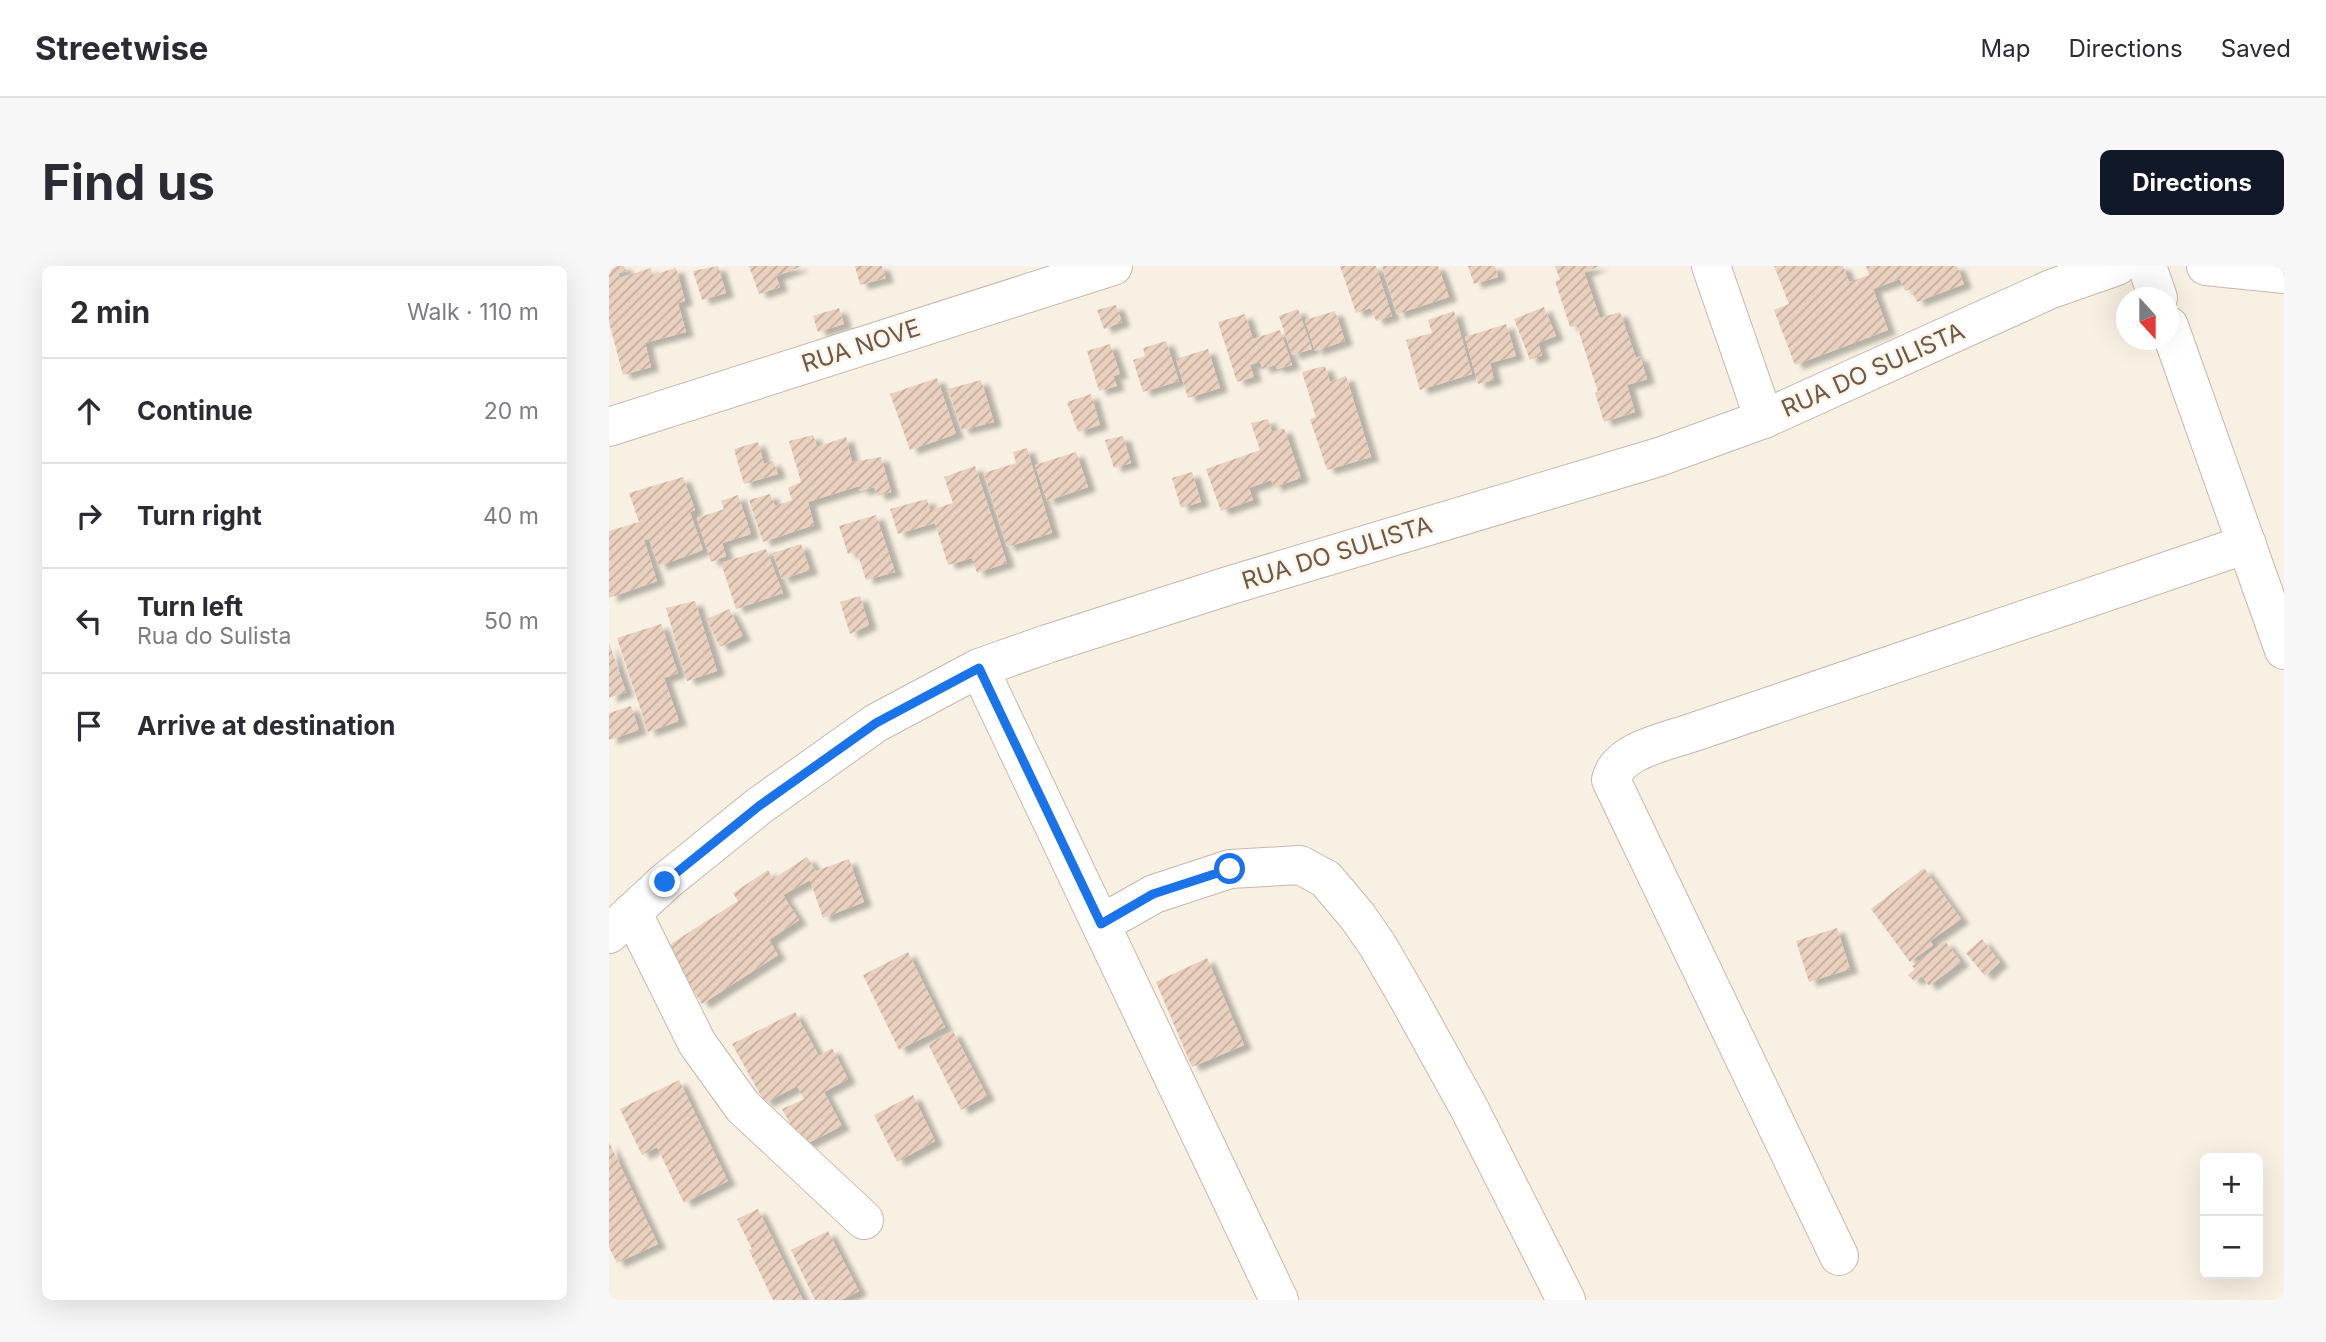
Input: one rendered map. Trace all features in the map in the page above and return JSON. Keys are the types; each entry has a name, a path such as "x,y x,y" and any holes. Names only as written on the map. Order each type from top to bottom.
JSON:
{"street":[{"name":"RUA NOVE","path":"609,427 1113,266"},
{"path":"1711,266 1764,419"},
{"name":"RUA DO SULISTA","path":"621,923 665,882 759,806 876,723 979,668 1231,585 1659,457 1764,419 2047,277 2117,266"},
{"path":"2147,266 2154,287"},
{"path":"2206,266 2284,274"},
{"path":"2177,350 2284,650"},
{"path":"1839,1256 1611,780 1616,767 1629,756 1697,731 2247,544"},
{"path":"979,668 1279,1300"},
{"path":"1101,924 1153,894 1230,869 1300,865 1326,879 1358,917 1407,996 1469,1108 1566,1300"},
{"path":"621,923 697,1043 743,1107 864,1220"}],"building":[{"path":"609,266 624,266 626,271 618,273 619,278 651,268 652,275 676,268 685,301 678,303 686,332 645,343 651,367 623,375 609,322"},
{"path":"718,266 726,293 702,300 693,271"},
{"path":"749,266 802,266 776,276 780,287 759,294"},
{"path":"855,266 882,266 886,278 860,285"},
{"path":"1340,266 1376,266 1392,316 1376,321 1371,308 1356,313"},
{"path":"1382,266 1438,266 1449,297 1397,314"},
{"path":"1468,266 1495,266 1498,277 1474,284"},
{"path":"1555,266 1600,266 1584,272 1600,318 1620,312 1636,358 1640,356 1647,379 1627,385 1635,412 1604,422 1595,393 1598,392 1577,326 1570,327 1555,281 1560,280"},
{"path":"1774,266 1843,266 1849,282 1869,275 1866,266 1957,266 1964,284 1917,302 1911,289 1905,291 1900,279 1873,289 1888,330 1795,365 1774,310 1789,304"},
{"path":"1116,305 1122,322 1104,329 1097,310"},
{"path":"1544,307 1556,336 1538,343 1542,355 1530,360 1514,319"},
{"path":"839,308 844,324 818,332 813,316"},
{"path":"1298,309 1312,349 1292,355 1279,316"},
{"path":"1335,311 1345,341 1315,351 1305,320"},
{"path":"1454,311 1472,374 1420,390 1406,340 1432,333 1428,320"},
{"path":"1245,314 1253,339 1280,330 1292,365 1277,369 1275,365 1263,369 1260,362 1250,365 1254,377 1237,382 1218,322"},
{"path":"1506,324 1516,356 1490,363 1494,380 1478,384 1465,337"},
{"path":"1166,341 1179,381 1143,392 1133,360 1145,356 1143,348"},
{"path":"1110,344 1120,374 1113,376 1117,386 1099,391 1087,351"},
{"path":"1208,349 1220,388 1188,398 1176,359"},
{"path":"1325,366 1330,382 1346,376 1371,457 1327,470 1310,419 1316,417 1302,372"},
{"path":"937,378 956,434 910,450 890,394"},
{"path":"981,380 994,422 962,430 948,389"},
{"path":"1091,394 1100,425 1078,432 1067,402"},
{"path":"1268,419 1272,432 1284,428 1301,478 1274,487 1271,480 1249,488 1253,500 1221,511 1206,469 1260,450 1251,423"},
{"path":"813,435 817,447 846,437 852,462 881,457 891,492 878,496 874,487 860,491 859,486 808,502 814,525 763,542 749,500 770,494 775,506 792,500 788,488 801,482 789,441"},
{"path":"1123,436 1131,463 1114,468 1105,440"},
{"path":"758,442 764,464 773,461 778,474 744,484 734,449"},
{"path":"1027,448 1052,533 1007,547 984,473 1016,463 1013,452"},
{"path":"1076,452 1088,487 1047,501 1035,465"},
{"path":"975,466 1007,563 977,573 972,558 948,565 935,523 898,534 890,509 927,499 930,510 953,503 944,477"},
{"path":"1192,472 1201,502 1181,508 1172,478"},
{"path":"683,477 695,510 690,512 703,550 659,566 649,539 644,540 657,581 609,598 609,531 639,522 629,493"},
{"path":"738,495 751,534 722,543 726,556 711,562 697,518 724,509 721,501"},
{"path":"876,515 895,572 866,580 857,552 848,554 839,526"},
{"path":"801,544 810,570 782,579 773,553"},
{"path":"766,549 783,593 736,609 721,563"},
{"path":"860,596 869,625 850,634 840,602"},
{"path":"695,601 717,671 687,681 666,608"},
{"path":"729,609 743,636 720,647 707,619"},
{"path":"661,624 678,673 664,678 679,721 648,732 617,638"},
{"path":"609,643 626,692 609,698"},
{"path":"631,706 639,730 609,740 609,713"},
{"path":"807,857 816,871 849,859 864,902 823,918 810,880 783,895 799,920 769,940 778,955 702,1004 666,947 738,901 733,893 768,870 773,879"},
{"path":"1924,868 1961,919 1930,941 1933,945 1910,962 1871,909"},
{"path":"1837,928 1850,969 1809,982 1796,941"},
{"path":"1982,939 2000,962 1985,976 1966,953"},
{"path":"1945,941 1961,962 1929,986 1922,976 1914,981 1908,975 1915,969 1912,966"},
{"path":"908,952 945,1027 899,1050 863,975"},
{"path":"1207,958 1244,1045 1192,1067 1156,982"},
{"path":"795,1012 819,1056 832,1048 848,1079 824,1092 842,1126 802,1146 782,1109 804,1099 797,1086 765,1103 732,1044"},
{"path":"953,1031 987,1096 961,1110 928,1044"},
{"path":"679,1080 728,1181 684,1203 657,1147 642,1155 620,1109"},
{"path":"913,1095 935,1141 897,1162 874,1115"},
{"path":"609,1142 658,1244 617,1263 609,1247"},
{"path":"758,1209 803,1300 773,1300 737,1219"},
{"path":"828,1231 859,1291 841,1300 815,1300 791,1250"}],"route":[{"path":"665,882 759,806 876,723 979,668 1101,924 1153,894 1230,869"}]}
